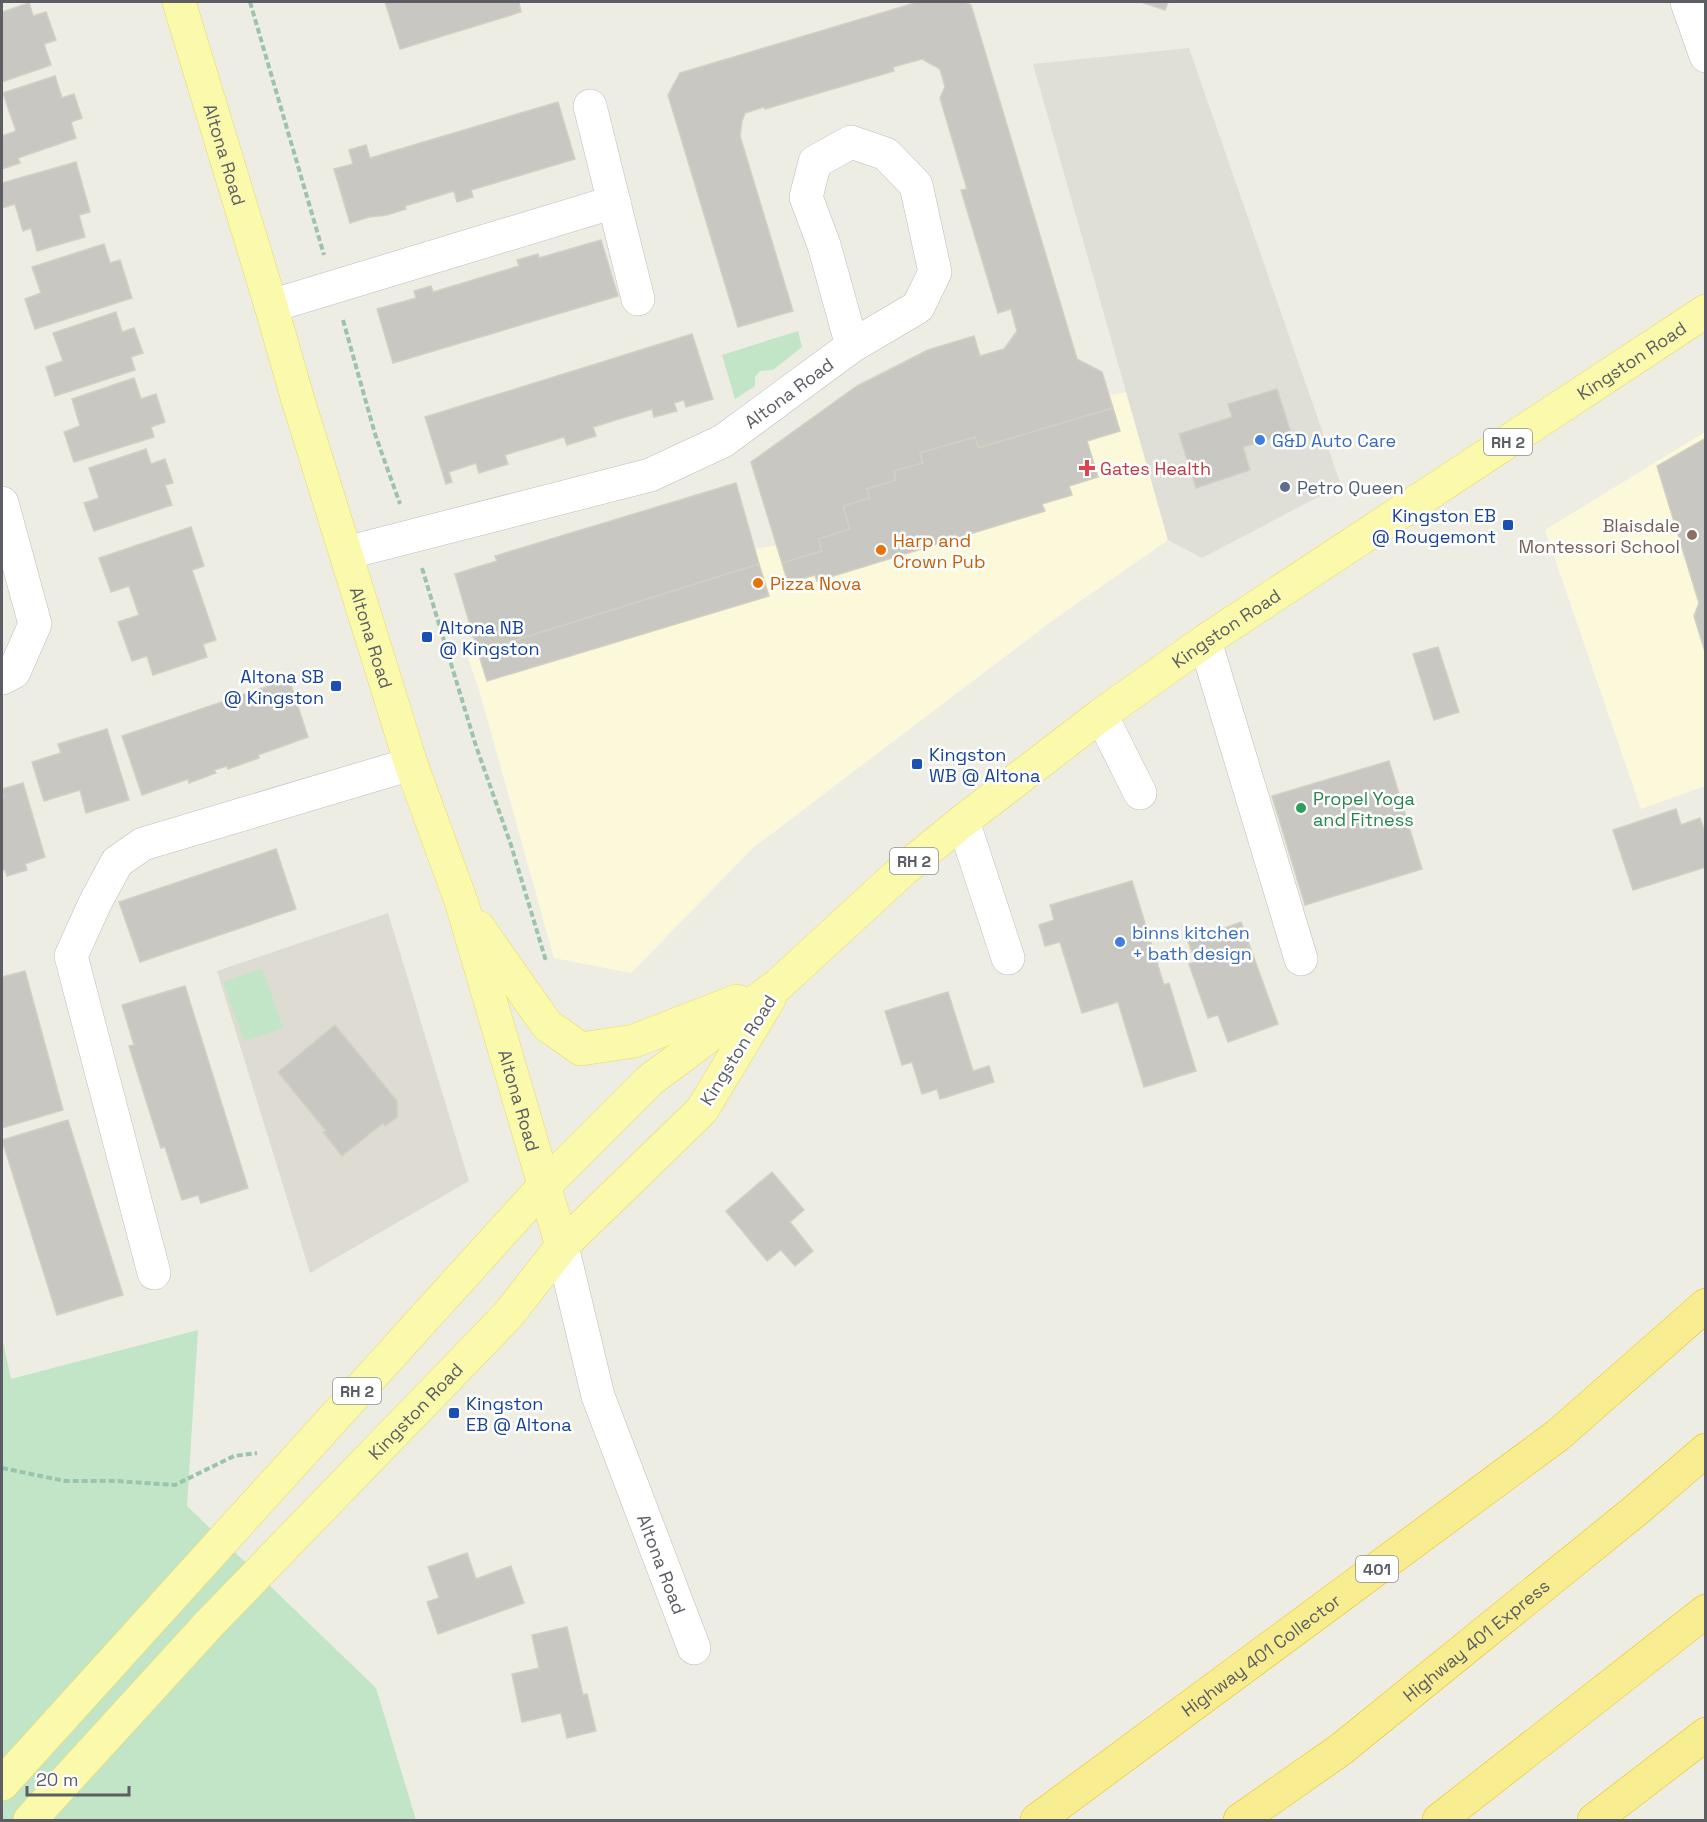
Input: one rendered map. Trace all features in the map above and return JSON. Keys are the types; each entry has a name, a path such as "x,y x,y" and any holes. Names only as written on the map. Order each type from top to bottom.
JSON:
{"highway":[{"name":"Highway 401 Collector","path":"1037,1821 1558,1435 1706,1305"},
{"name":"Highway 401 Express","path":"1240,1821 1340,1750 1635,1511 1706,1450"},
{"path":"1439,1821 1706,1611"},
{"path":"1594,1821 1706,1734"}],"main road":[{"name":"Altona Road","path":"179,2 298,400 411,765 462,904 562,1246"},
{"name":"Kingston Road","path":"2,1784 544,1186 650,1080 778,985 903,870 963,820 1101,715 1205,641 1706,311"},
{"path":"462,904 547,1026 581,1049 634,1041 778,985"},
{"name":"Kingston Road","path":"30,1821 209,1624 508,1315 562,1246 702,1110 778,985"}],"street":[{"path":"1687,2 1706,56"},
{"path":"590,105 638,299"},
{"name":"Altona Road","path":"346,553 650,475 723,441 852,346 918,307 935,272 916,185 886,154 851,142 815,162 806,197 824,245 852,346"},
{"path":"271,306 614,202"},
{"path":"2,503 35,624 14,672 2,678"},
{"path":"1205,641 1301,959"},
{"path":"1101,715 1140,793"},
{"path":"154,1274 71,956 95,903 117,862 143,844 411,765"},
{"path":"963,820 1008,958"},
{"name":"Altona Road","path":"562,1246 598,1396 694,1648"}],"path":[{"path":"2,1468 65,1481 116,1481 175,1485 234,1456 266,1452"}],"shaded area":[{"path":"1189,48 1341,485 1202,558 1168,540 1033,64"},
{"path":"1127,392 1168,540 1056,618 754,847 631,973 554,958 480,693 464,646 754,549 781,545 971,434"},
{"path":"1705,432 1705,786 1641,809 1545,530"},
{"path":"388,913 469,1181 310,1273 217,971"}],"green space":[{"path":"798,331 802,347 773,370 760,371 755,377 755,386 735,399 722,355"},
{"path":"262,968 283,1028 244,1041 223,982"},
{"path":"198,1330 187,1506 376,1688 416,1820 2,1820 2,1337 11,1379"}],"building":[{"path":"385,2 519,2 521,12 400,49"},
{"path":"918,2 964,2 971,5 1077,359 1102,372 1113,408 978,448 975,437 920,453 923,463 894,471 896,480 867,489 870,498 843,506 850,529 819,539 822,551 782,563 751,462 857,386 928,350 974,336 980,356 1004,349 1017,331 1011,309 998,313 961,190 967,189 940,98 945,87 940,69 922,59 893,67 894,71 745,113 740,136 793,311 738,327 668,95 680,73"},
{"path":"1141,2 1168,2 1165,10"},
{"path":"29,3 33,16 46,12 56,40 44,44 51,65 2,82 2,12"},
{"path":"55,76 62,98 74,94 82,118 71,122 76,138 18,158 20,163 2,169 2,136 16,131 3,93"},
{"path":"558,102 575,159 471,190 473,197 457,202 454,191 405,206 406,209 387,215 369,217 350,223 334,169 353,164 349,150 366,145 370,158"},
{"path":"76,162 90,212 79,215 85,237 37,251 31,228 23,231 15,204 2,208 2,183"},
{"path":"601,240 618,296 393,363 377,309 416,298 414,291 431,286 433,292 519,266 517,260 538,254 539,258"},
{"path":"104,244 110,263 120,260 132,298 35,329 25,299 41,293 32,267"},
{"path":"116,312 122,332 134,328 143,353 131,357 135,370 55,396 46,367 63,361 53,333"},
{"path":"692,334 713,399 686,407 684,400 674,403 677,411 654,417 652,409 593,427 596,436 567,445 564,437 505,455 508,464 479,473 476,463 449,472 452,482 446,484 425,417"},
{"path":"134,378 141,399 156,394 165,422 151,427 154,437 74,462 64,432 80,426 72,399"},
{"path":"1277,389 1291,433 1243,447 1250,470 1196,488 1179,434 1232,417 1228,404"},
{"path":"1113,408 1120,431 1087,441 1098,477 1069,486 1072,495 1042,504 1045,511 817,581 815,575 788,583 782,563 822,551 819,539 850,529 843,506 870,498 867,489 896,480 894,471 923,463 920,453 975,437 978,448"},
{"name":"Blaisdale Montessori School","path":"1706,438 1706,655 1694,616 1699,603 1657,466"},
{"path":"146,449 151,464 165,459 173,483 165,485 172,505 94,531 84,503 99,498 89,468"},
{"path":"736,483 759,564 478,652 455,574 497,561 495,556"},
{"path":"191,527 204,566 192,570 216,640 203,644 207,657 153,675 147,656 132,661 118,622 139,615 129,586 111,592 99,558"},
{"path":"759,564 769,596 487,681 478,652"},
{"path":"1438,647 1459,712 1434,720 1413,654"},
{"path":"289,679 308,737 258,755 259,758 228,769 227,766 214,770 216,773 189,783 188,779 142,795 122,736"},
{"path":"107,729 129,800 86,813 80,790 44,801 32,762 61,753 58,744"},
{"path":"1389,761 1422,869 1305,905 1272,796"},
{"path":"23,783 45,857 25,864 27,870 7,876 5,870 2,871 2,798 4,797 2,789"},
{"path":"1676,809 1681,825 1700,818 1706,835 1706,867 1633,890 1613,830"},
{"path":"276,849 296,909 140,962 119,902"},
{"path":"1132,881 1164,985 1169,983 1196,1071 1144,1087 1118,1002 1082,1013 1060,942 1045,946 1039,925 1054,920 1050,905"},
{"path":"1241,922 1278,1024 1228,1042 1218,1015 1208,1018 1189,964 1196,962 1188,942"},
{"path":"25,971 63,1110 2,1128 2,977"},
{"path":"185,986 248,1188 201,1203 198,1195 182,1200 165,1147 161,1148 129,1046 134,1045 122,1005"},
{"path":"948,992 973,1071 989,1066 994,1082 940,1099 937,1089 922,1094 912,1062 902,1065 885,1011"},
{"path":"335,1025 397,1101 397,1117 385,1126 383,1123 342,1156 323,1132 326,1131 278,1072"},
{"path":"68,1120 123,1295 57,1315 2,1140"},
{"path":"772,1172 804,1210 790,1222 813,1251 795,1266 781,1250 767,1261 726,1211"},
{"path":"467,1553 476,1579 511,1566 524,1603 438,1634 427,1602 439,1598 428,1567"},
{"path":"567,1627 583,1695 587,1694 596,1731 567,1738 561,1713 522,1722 512,1674 539,1668 532,1635"}],"place":[{"name":"G&D Auto Care","path":"1260,440"},
{"name":"Gates Health","path":"1087,468"},
{"name":"Petro Queen","path":"1285,487"},
{"name":"Kingston EB @ Rougemont","path":"1508,525"},
{"name":"Blaisdale Montessori School","path":"1692,535"},
{"name":"Harp and Crown Pub","path":"881,550"},
{"name":"Pizza Nova","path":"758,583"},
{"name":"Altona NB @ Kingston","path":"427,637"},
{"name":"Altona SB @ Kingston","path":"336,686"},
{"name":"Kingston WB @ Altona","path":"917,764"},
{"name":"Propel Yoga and Fitness","path":"1301,808"},
{"name":"binns kitchen + bath design","path":"1120,942"},
{"name":"Kingston EB @ Altona","path":"454,1413"}]}
